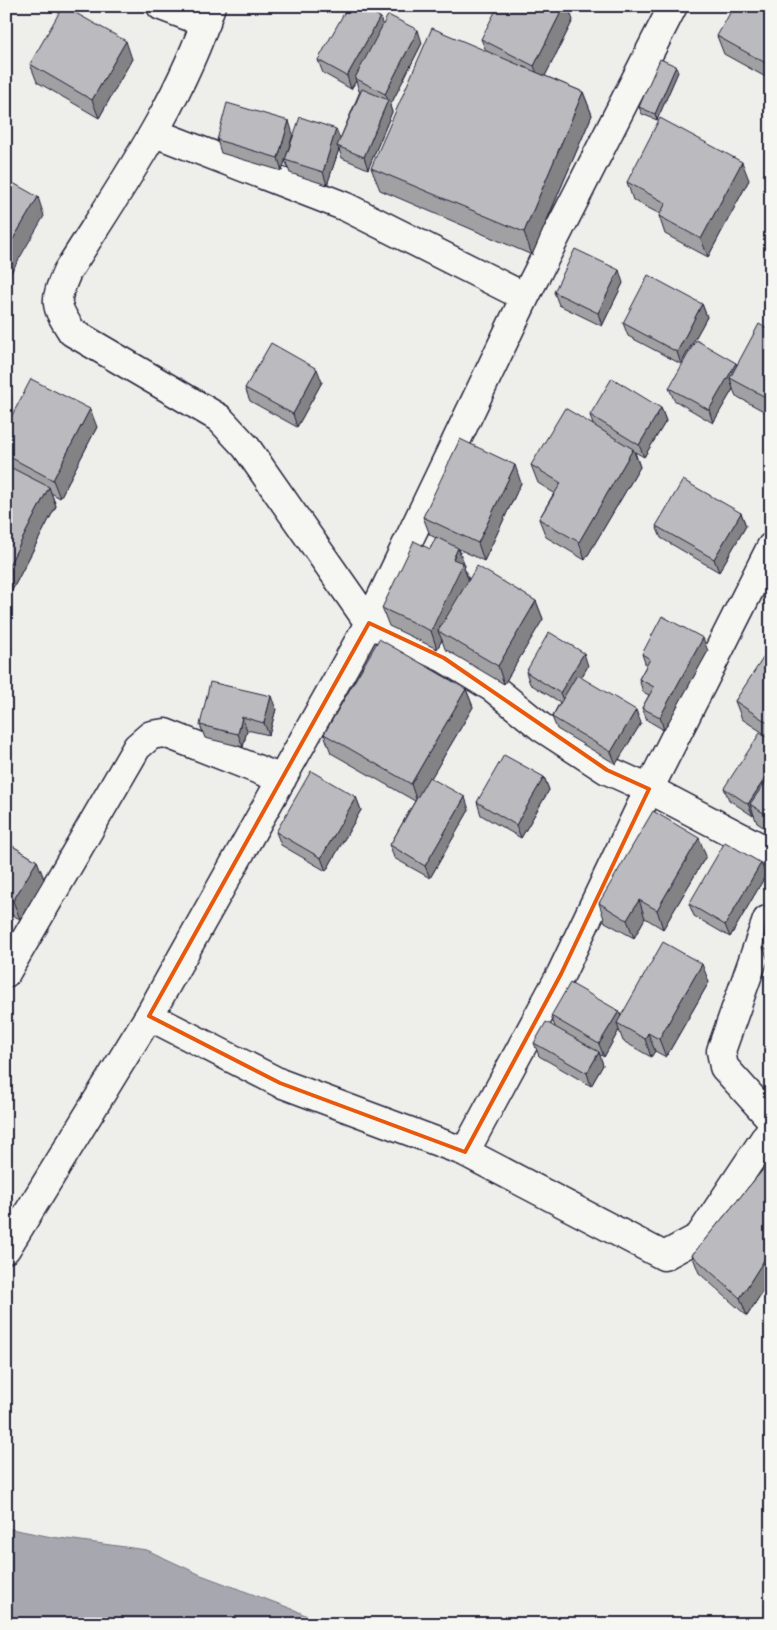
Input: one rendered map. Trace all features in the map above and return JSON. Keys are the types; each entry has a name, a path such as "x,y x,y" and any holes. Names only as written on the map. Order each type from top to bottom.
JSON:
{"street":[{"path":"161,6 209,14 183,77 155,133 67,272 57,295 59,313 72,332 219,418 246,447 369,623 444,658 493,688 541,727 607,770 649,789 771,853"},
{"path":"6,1249 149,1016 369,623 525,297 674,6"},
{"path":"155,133 346,207 525,297"},
{"path":"465,1152 561,974 649,789 771,547"},
{"path":"6,972 137,747 151,735 165,733 282,779"},
{"path":"767,920 721,1051 724,1067 771,1119"},
{"path":"149,1016 280,1083 465,1152 664,1256 698,1237 771,1129"}],"highlighted area":[{"path":"369,623 444,658 607,770 649,789 561,974 465,1152 280,1083 149,1016"}],"shaded area":[{"path":"6,1528 52,1537 147,1550 201,1575 295,1610 323,1624 6,1624"}],"building":[{"path":"63,6 126,41 92,100 30,64"},
{"path":"348,6 360,6 380,17 347,76 318,60"},
{"path":"498,6 564,6 534,66 481,39"},
{"path":"734,6 771,6 771,66 717,36"},
{"path":"388,15 418,30 385,94 355,78"},
{"path":"432,28 583,92 524,232 371,168"},
{"path":"660,59 676,66 655,114 639,107"},
{"path":"362,89 388,100 364,157 337,146"},
{"path":"227,103 289,121 278,158 217,140"},
{"path":"300,117 336,129 323,172 285,160"},
{"path":"660,118 742,162 701,239 659,216 666,203 627,182"},
{"path":"6,179 38,197 6,251"},
{"path":"575,249 619,270 598,313 554,292"},
{"path":"648,275 702,304 677,352 623,323"},
{"path":"759,324 771,331 771,400 730,378"},
{"path":"696,340 736,363 709,410 669,388"},
{"path":"271,343 317,369 293,414 245,388"},
{"path":"612,378 661,408 639,445 590,415"},
{"path":"31,379 90,409 53,480 6,455 6,427"},
{"path":"565,408 633,449 579,542 539,519 561,483 531,465"},
{"path":"460,439 515,465 478,543 423,517"},
{"path":"6,465 49,487 6,571"},
{"path":"683,480 741,513 714,559 656,526"},
{"path":"436,537 458,548 453,559 463,563 431,631 382,608 414,541 430,549"},
{"path":"477,566 536,601 498,666 438,631"},
{"path":"662,616 703,638 660,717 642,708 654,687 639,679 650,659 642,654"},
{"path":"549,632 584,653 560,693 526,672"},
{"path":"379,639 466,689 411,784 324,734"},
{"path":"769,649 771,650 771,725 735,701"},
{"path":"577,675 636,710 611,752 552,717"},
{"path":"210,682 271,696 264,723 242,717 238,734 200,725"},
{"path":"760,733 771,740 771,769 748,804 724,788"},
{"path":"504,755 544,777 516,825 477,802"},
{"path":"311,771 356,797 321,858 276,832"},
{"path":"771,774 771,818 750,804"},
{"path":"429,777 465,797 425,866 390,845"},
{"path":"653,811 699,838 657,910 639,900 627,920 599,903"},
{"path":"6,842 37,861 13,901 6,897"},
{"path":"725,842 761,863 725,925 689,904"},
{"path":"771,907 771,951 763,947 766,916"},
{"path":"663,942 702,964 659,1039 648,1033 645,1039 617,1023"},
{"path":"570,983 619,1011 599,1044 551,1016"},
{"path":"546,1022 599,1052 587,1073 534,1043"},
{"path":"771,1160 771,1249 740,1298 692,1255"}]}
